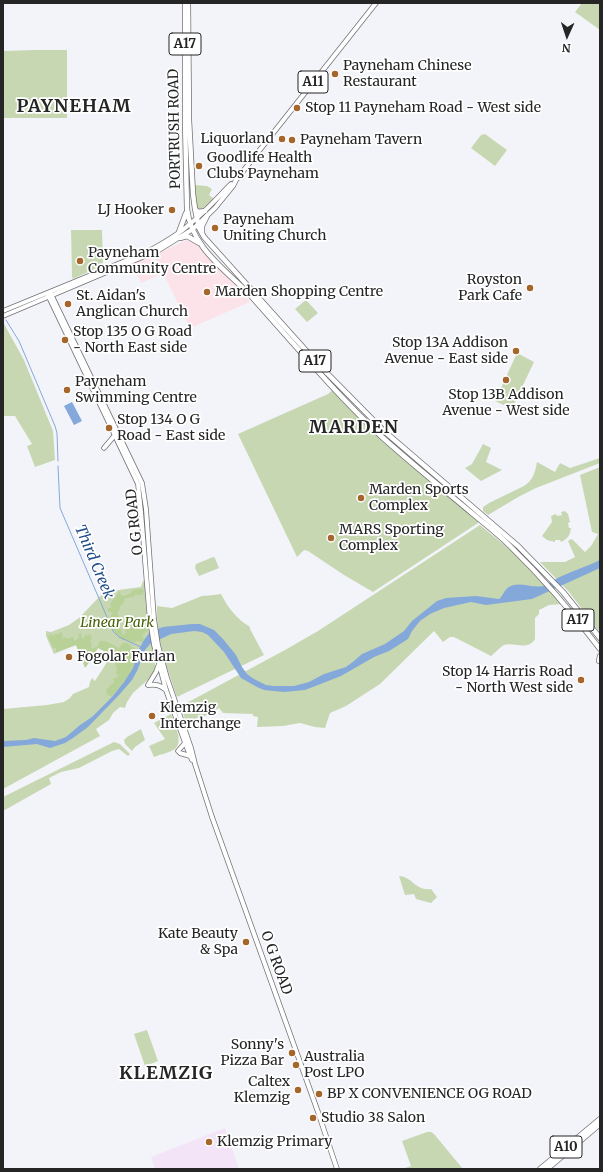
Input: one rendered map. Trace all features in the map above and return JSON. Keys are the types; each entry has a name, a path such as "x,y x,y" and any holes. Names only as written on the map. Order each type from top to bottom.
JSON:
{"highway":[{"name":"PORTRUSH ROAD","path":"185,3 187,209 192,229"},
{"name":"PORTRUSH ROAD","path":"188,3 189,120 197,219"},
{"path":"187,209 180,235 189,237 204,247"},
{"path":"195,209 198,212 206,213 202,226 202,235"},
{"name":"A17","path":"197,219 202,235 328,375 377,425 482,518 484,524 524,560 576,616 599,648"},
{"name":"A17","path":"192,229 218,264 252,297 319,373 370,424 420,470 504,533 562,590 600,638"},
{"path":"249,288 252,297 262,300"},
{"path":"318,364 319,373 328,375"},
{"path":"369,416 370,424 377,425"},
{"path":"599,648 600,658"},
{"name":"A10","path":"544,1168 591,1129 600,1119"},
{"name":"A10","path":"591,1129 600,1124"}],"main road":[{"name":"A11","path":"3,311 159,250 180,235 192,229 236,180 376,3"},
{"name":"A11","path":"180,235 191,224 206,213"},
{"name":"A11","path":"3,316 36,302 49,294"},
{"name":"O G ROAD","path":"49,294 54,309 82,362 115,435 120,440"},
{"name":"O G ROAD","path":"49,294 142,483 146,510 146,540 152,621 159,663 172,699 174,713 190,756 195,764"},
{"path":"36,302 46,302 54,309"},
{"path":"104,448 115,435"},
{"name":"O G ROAD","path":"156,645 166,690 179,711 212,817 337,1169"},
{"path":"159,663 156,672 148,685 161,685 166,690"},
{"path":"185,743 179,752 190,756"}],"shaded area":[{"name":"Marden Shopping Centre","path":"187,240 200,246 250,302 190,328 155,257 159,253"},
{"path":"147,258 151,259 159,275 141,283 132,264"},
{"name":"Klemzig Primary","path":"225,1128 239,1169 155,1169 151,1157"}],"green space":[{"path":"582,3 600,3 600,30 575,12"},
{"path":"67,50 67,118 3,118 3,51"},
{"path":"485,134 507,150 495,166 471,148 481,135"},
{"path":"194,185 207,186 212,189 209,195 214,199 201,210 196,208"},
{"path":"71,230 102,230 103,265 73,279 72,277"},
{"path":"306,300 318,313 307,322 295,309"},
{"path":"3,322 24,360 53,431 55,460 35,467 27,446 32,444 15,416 3,416"},
{"path":"517,353 534,362 513,406 508,407 495,401"},
{"name":"Marden Sports Complex","path":"334,389 362,417 481,521 373,592 308,551 304,550 297,557 238,434 328,394"},
{"path":"483,444 491,448 486,462 502,470 481,481 465,468 472,464"},
{"path":"600,458 600,463 536,488 488,515 483,511 483,507 489,503 527,484 533,476 537,462 555,472 560,463 570,468"},
{"path":"600,467 600,629 598,630 569,592 540,562 565,562 575,557 568,541 571,539 585,552 591,546 598,534 592,532 580,475"},
{"path":"565,511 568,514 570,522 568,523 569,528 571,528 570,533 565,540 561,542 560,540 555,540 555,542 547,540 542,536 552,522 551,516 556,514 557,516 562,515 561,512"},
{"path":"480,525 514,553 563,604 549,605 539,610 539,614 535,618 535,639 532,643 529,645 504,645 491,656 454,637 450,637 443,642 434,631 380,684 346,706 330,713 325,728 300,723 283,726 257,727 258,717 253,716 253,714 223,713 219,708 187,726 181,706 318,631"},
{"path":"213,557 215,558 219,568 199,576 195,568 196,564"},
{"name":"Linear Park","path":"143,581 145,581 146,607 155,662 153,675 133,693 125,708 120,707 113,713 109,720 96,729 100,736 3,789 3,709 64,702 73,694 89,687 92,678 95,681 109,659 104,655 106,652 98,648 85,668 76,645 54,654 46,636 46,631 51,632 69,625 79,618 101,595 118,590 141,587"},
{"path":"133,590 144,590 143,595 141,594 138,596 138,594 134,597 125,598 117,613 119,616 117,621 120,624 119,627 122,631 122,635 126,633 125,628 129,624 134,627 133,623 138,618 142,621 145,618 147,619 148,629 142,636 144,639 143,642 137,641 133,643 127,640 122,640 111,627 108,626 103,628 101,626 103,620 110,620 113,612 109,612 107,609 112,607 110,604 119,592 124,596 131,593"},
{"path":"221,594 233,613 250,627 264,655 177,697 160,641 157,606 172,608 202,596"},
{"path":"60,632 63,636 61,639 65,637 69,639 71,637 74,638 74,641 79,638 78,636 81,633 83,639 84,636 90,634 92,638 90,640 92,649 99,644 99,641 102,641 119,648 123,643 125,643 135,649 139,649 133,667 111,697 107,694 106,690 108,688 109,689 108,687 110,687 111,684 114,683 113,678 116,678 119,675 116,674 117,669 115,663 108,663 109,659 106,652 98,648 86,667 76,645 56,652 56,648 53,648 48,637 50,634 53,636 55,634 59,634"},
{"path":"171,714 178,732 178,746 173,750 154,757 149,746 165,739 154,723"},
{"path":"141,729 145,740 132,751 125,744 124,740"},
{"path":"114,742 120,744 130,754 128,756 119,749 79,768 61,772 49,778 51,784 3,811 3,797"},
{"path":"399,876 408,879 421,888 431,889 437,897 431,903 416,899 414,894 405,895"},
{"path":"147,1030 158,1061 145,1066 134,1034"},
{"path":"427,1132 434,1134 463,1169 402,1169 411,1166 402,1141"}],"water":[{"path":"72,402 82,421 74,425 64,406"},
{"path":"600,560 600,568 532,599 486,605 471,602 444,608 430,614 420,621 408,639 389,651 374,657 341,676 305,690 284,692 264,690 241,678 224,652 208,635 202,632 194,631 171,634 150,644 145,650 132,680 88,727 73,738 65,743 50,748 37,744 3,747 3,741 26,740 34,738 55,741 66,737 92,717 112,697 133,668 139,649 144,640 150,632 163,627 200,624 214,630 236,655 247,674 254,679 266,685 294,686 309,682 324,674 346,667 362,654 385,644 404,631 412,621 437,601 446,598 476,596 499,599 507,588 513,585 546,585 560,577"}],"waterway":[{"name":"Third Creek","path":"6,320 19,341 55,426 57,433 58,461"},
{"name":"Third Creek","path":"58,466 60,508 113,631 119,637 141,647"}],"place":[{"name":"Payneham Chinese Restaurant","path":"335,74"},
{"name":"Stop 11 Payneham Road - West side","path":"297,108"},
{"name":"Liquorland","path":"282,139"},
{"name":"Payneham Tavern","path":"292,140"},
{"name":"Goodlife Health Clubs Payneham","path":"199,166"},
{"name":"LJ Hooker","path":"172,210"},
{"name":"Payneham Uniting Church","path":"215,228"},
{"name":"Payneham Community Centre","path":"80,261"},
{"name":"Royston Park Cafe","path":"530,288"},
{"name":"Marden Shopping Centre","path":"207,292"},
{"name":"St. Aidan's Anglican Church","path":"68,304"},
{"name":"Stop 135 O G Road - North East side","path":"65,340"},
{"name":"Stop 13A Addison Avenue - East side","path":"516,351"},
{"name":"Stop 13B Addison Avenue - West side","path":"506,380"},
{"name":"Payneham Swimming Centre","path":"67,390"},
{"name":"Stop 134 O G Road - East side","path":"109,428"},
{"name":"Marden Sports Complex","path":"361,498"},
{"name":"MARS Sporting Complex","path":"331,538"},
{"name":"Fogolar Furlan","path":"69,657"},
{"name":"Stop 14 Harris Road - North West side","path":"581,680"},
{"name":"Klemzig Interchange","path":"152,716"},
{"name":"Kate Beauty & Spa","path":"246,942"},
{"name":"Sonny's Pizza Bar","path":"292,1053"},
{"name":"Australia Post LPO","path":"296,1065"},
{"name":"Caltex Klemzig","path":"298,1090"},
{"name":"BP X CONVENIENCE OG ROAD","path":"319,1094"},
{"name":"Studio 38 Salon","path":"313,1118"},
{"name":"Klemzig Primary","path":"209,1142"}],"district":[{"name":"PAYNEHAM","path":"74,107"},
{"name":"MARDEN","path":"354,428"},
{"name":"KLEMZIG","path":"166,1074"}]}
